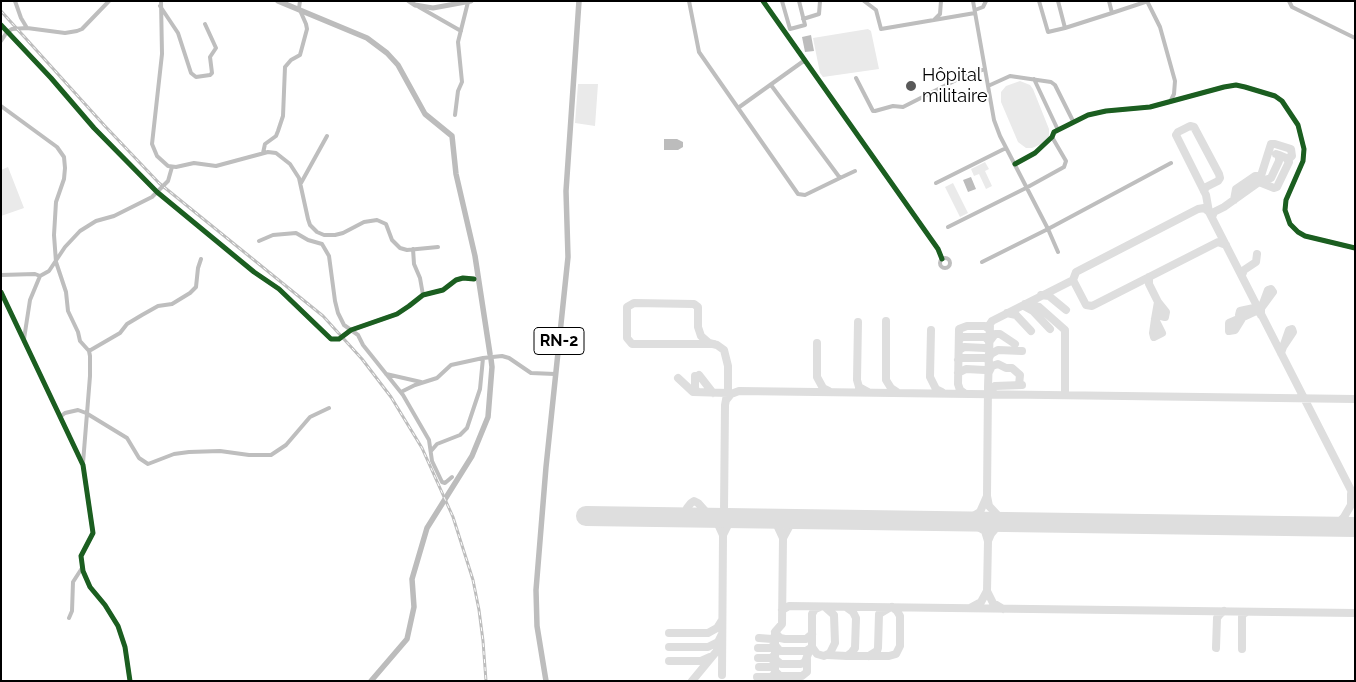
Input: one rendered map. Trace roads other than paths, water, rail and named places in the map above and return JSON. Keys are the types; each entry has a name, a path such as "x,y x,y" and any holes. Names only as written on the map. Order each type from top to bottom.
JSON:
{"highway":[{"name":"RN-2","path":"546,681 537,626 536,590 540,528 568,257 566,191 580,1"}],"main road":[{"path":"409,1 433,8 469,2"}],"street":[{"path":"15,1 21,18 28,28"},
{"path":"1,41 7,32 12,29 28,28 65,33 77,32 109,1"},
{"path":"263,153 267,142 276,136 282,116 286,65 300,55 307,27 299,8 300,1"},
{"path":"690,1 699,52 798,194 805,196 855,171"},
{"path":"763,1 938,249 948,259 950,265 946,269 941,266 942,260 938,249"},
{"path":"782,1 790,29 805,25 799,1"},
{"path":"803,19 819,14 820,1"},
{"path":"864,1 876,10 881,28 975,12 983,7 986,1"},
{"path":"934,20 940,14 941,1"},
{"path":"973,1 994,120 1058,252"},
{"path":"1039,1 1048,32 1148,1 1160,27 1175,81 1174,94 1170,102"},
{"path":"1058,1 1065,28"},
{"path":"1109,1 1112,13"},
{"path":"1289,1 1292,7 1355,38"},
{"path":"455,114 458,91 462,82 458,47 460,31 469,2"},
{"path":"160,4 178,33 191,73 196,77 212,73 210,57 216,48 205,24"},
{"path":"160,4 162,54 152,144 157,156 172,168 194,164 216,166 272,152 283,157 294,169 301,183 310,225 317,232 324,235 343,233 356,225 377,220 386,224 396,245 400,248 438,247"},
{"path":"416,4 460,31"},
{"path":"1,25 51,78 94,128 157,192 254,272 279,290 331,339 339,339 350,330 397,314 423,294 443,290 460,279 474,279"},
{"path":"738,108 805,60"},
{"path":"856,78 873,111 875,111 893,106 903,106 966,75 985,69"},
{"path":"988,86 1010,76 1047,81 1055,85 1073,121"},
{"path":"1034,79 1058,130"},
{"path":"771,84 840,178"},
{"path":"1015,164 1035,153 1052,137 1054,132 1088,115 1106,111 1150,107 1236,85 1275,96 1282,101 1298,126 1304,149 1304,162 1286,200 1285,210 1290,224 1305,236 1355,248"},
{"path":"1,106 57,147 64,157 64,180 56,202 54,235 56,262 66,292 69,316 78,332 80,341 89,351 90,366 82,465 93,532 81,556 82,568 86,580 105,605 122,636 130,681"},
{"path":"301,183 327,136"},
{"path":"948,227 1064,167 1066,161 1052,137"},
{"path":"936,183 1006,148"},
{"path":"982,262 1171,163"},
{"path":"24,339 30,300 40,276 49,271 65,247 80,231 96,222 127,210 157,192 168,180 172,168"},
{"path":"259,242 273,235 296,233 308,240 322,244"},
{"path":"324,235 322,244 329,256 338,313 344,325 358,335 363,345 401,392 429,440 432,461 442,482 445,483 452,477"},
{"path":"413,249 414,264 420,278 423,294"},
{"path":"89,351 120,334 127,324 142,315 158,306 172,304 190,293 196,287 201,259"},
{"path":"942,260 948,259"},
{"path":"1,275 35,274 40,276"},
{"path":"1,292 82,465"},
{"path":"401,392 437,378 451,364 483,358 502,356 509,358 531,373 555,374"},
{"path":"430,453 437,444 460,435 467,428 480,389 483,358"},
{"path":"385,373 423,382"},
{"path":"60,417 65,413 78,410 86,413 127,438 140,458 148,464 174,454 189,452 220,451 249,455 271,454 286,445 310,417 329,408"},
{"path":"69,618 72,610 73,582 82,568"}],"waterway":[{"path":"278,1 367,38 387,53 398,65 425,114 452,136 456,174 475,256 490,354"},
{"path":"371,681 407,639 414,607 412,579 427,528 472,456 488,417 491,359"}],"railway":[{"path":"1,11 159,183 323,316 362,359 391,397 422,448 453,517 473,580 483,641 486,681"}],"place":[{"name":"Hôpital militaire","path":"911,86"}]}
